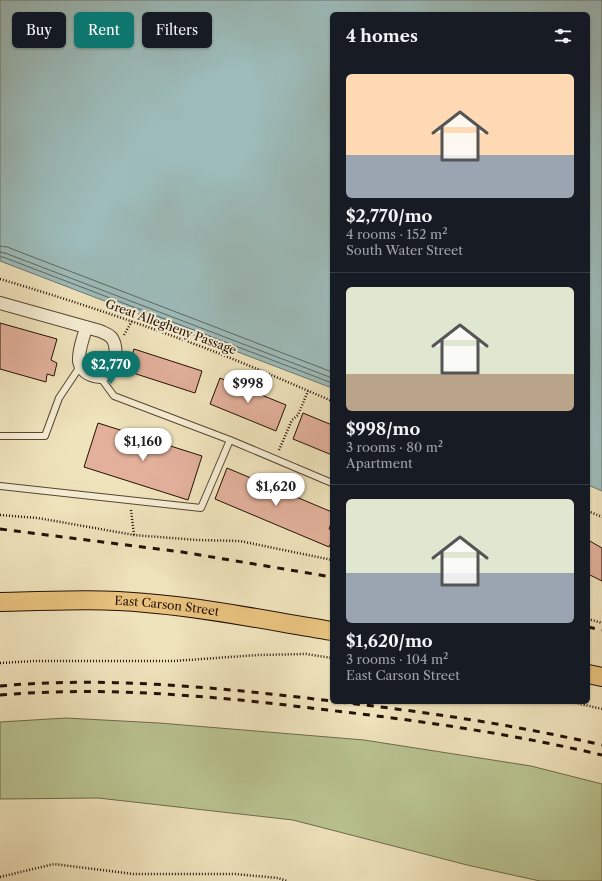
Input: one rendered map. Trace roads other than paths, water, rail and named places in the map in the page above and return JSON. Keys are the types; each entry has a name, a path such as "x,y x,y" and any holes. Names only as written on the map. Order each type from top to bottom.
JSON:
{"main road":[{"name":"East Carson Street","path":"0,602 96,600 145,602 194,608 330,631"},
{"path":"590,674 602,677"}],"street":[{"path":"0,303 86,327 111,337 114,342 116,356 111,369 100,377 88,374 82,369 79,361 86,327"}],"lane":[{"path":"0,436 45,436 59,398 81,365"},
{"path":"100,377 114,396 230,440 330,482"},
{"path":"0,486 202,508 230,440"}],"water":[{"path":"0,0 602,0 602,491 590,486 590,12 330,12 330,387 0,261"}],"railway":[{"path":"0,529 182,552 330,577"},
{"path":"590,627 602,630"},
{"path":"0,686 83,682 125,683 208,688 330,701"},
{"path":"0,695 40,692 120,692 200,696 355,713 461,728 532,740 602,755"},
{"path":"356,704 471,720 537,731 602,745"}]}
